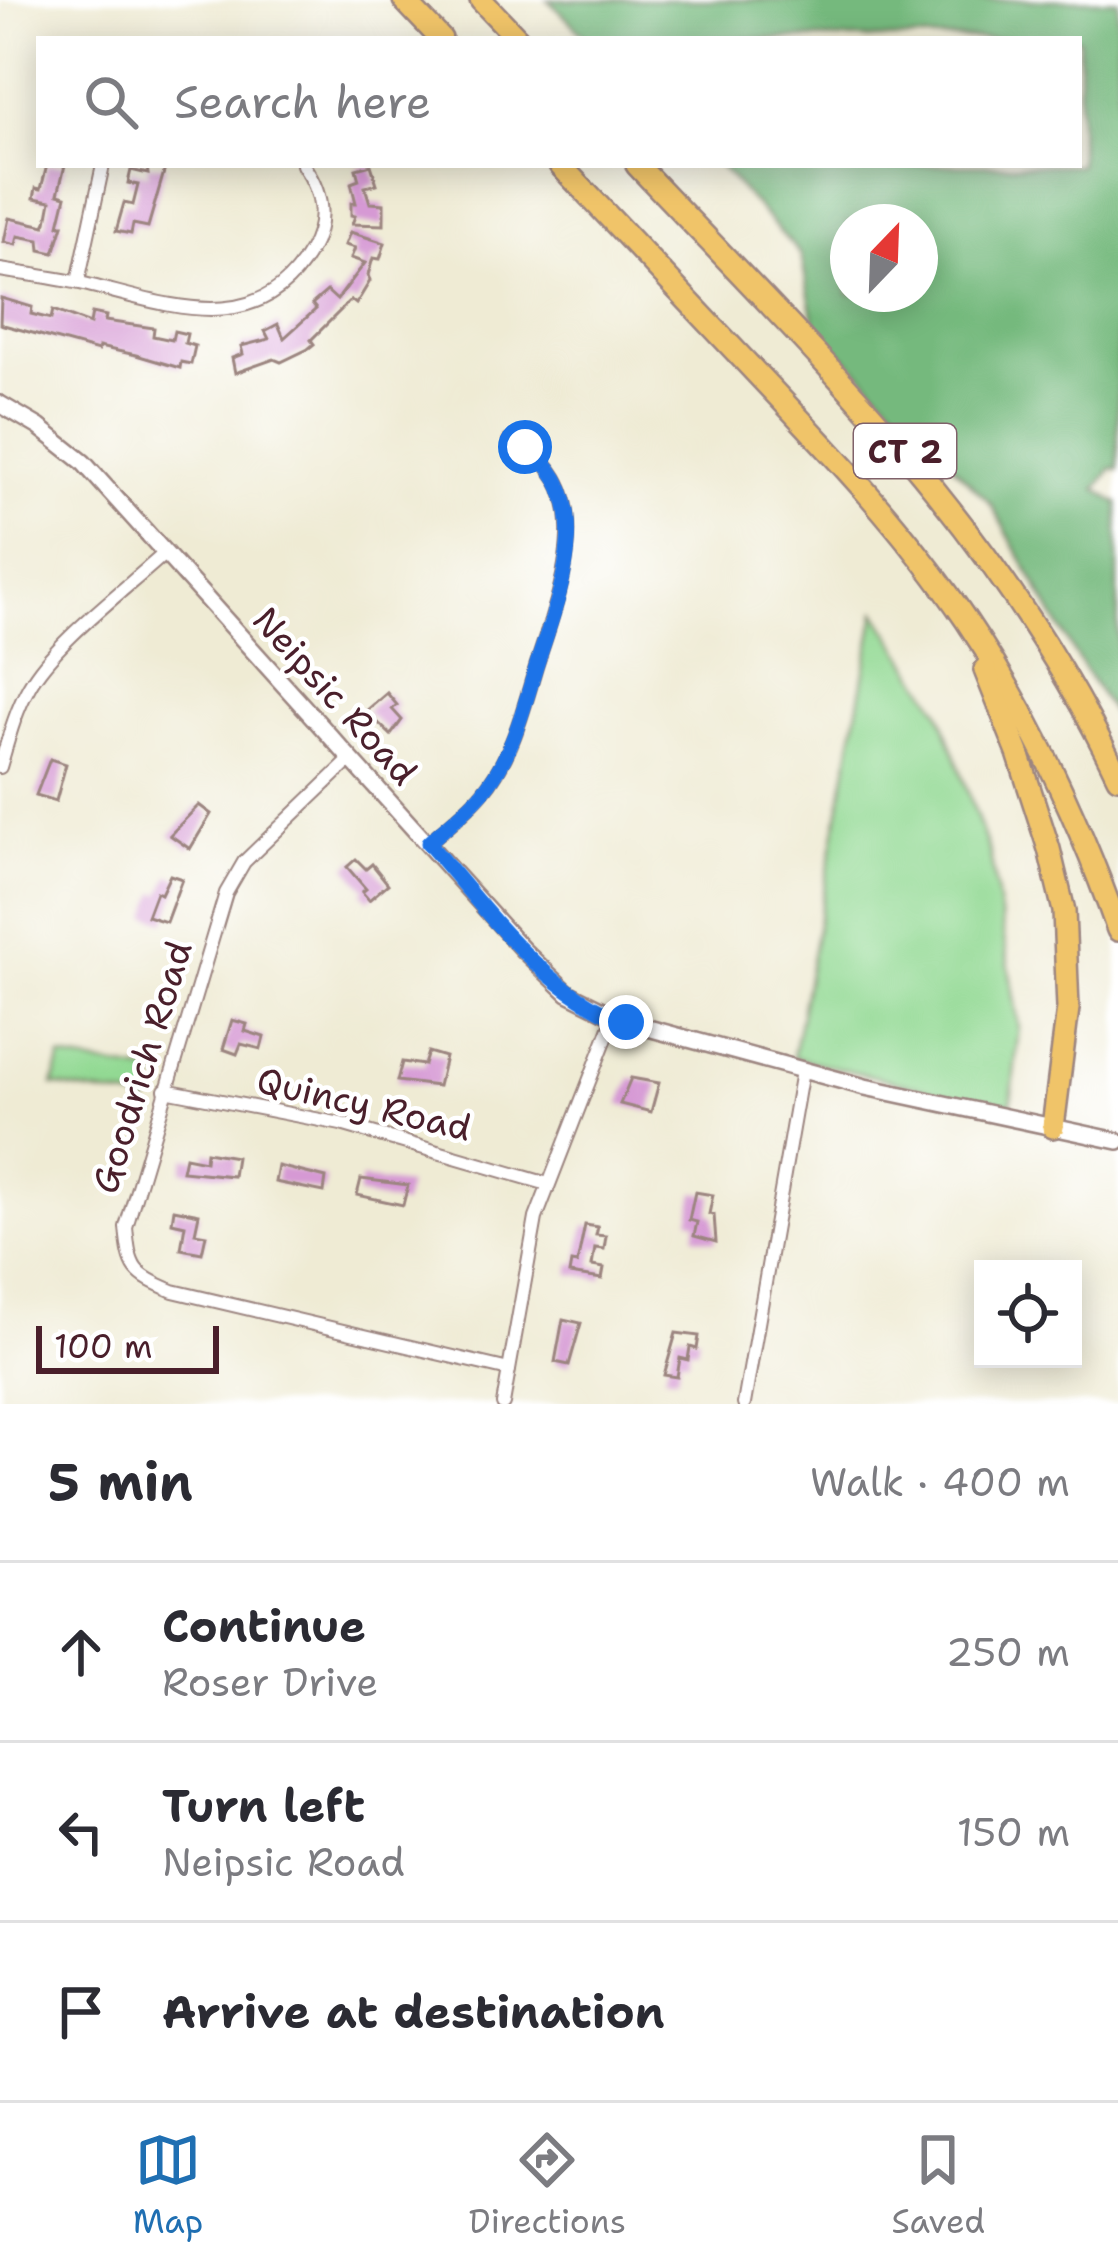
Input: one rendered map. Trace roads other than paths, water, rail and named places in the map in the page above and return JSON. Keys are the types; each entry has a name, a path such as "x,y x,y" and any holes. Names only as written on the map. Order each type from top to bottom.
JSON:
{"highway":[{"path":"404,0 438,36"},
{"path":"481,0 515,36"},
{"name":"CT 2","path":"563,168 869,494 966,619 1056,776 1118,930"},
{"name":"CT 2","path":"640,168 919,467 983,548 1054,655 1118,777"},
{"path":"966,619 970,641 1018,753 1064,911 1069,985 1053,1127"},
{"path":"1054,655 1118,741"}],"street":[{"path":"78,282 102,168"},
{"path":"0,269 78,282 191,310 234,310 270,295 308,256 321,226 321,198 305,168"},
{"name":"Neipsic Road","path":"0,404 83,462 550,978 578,999 614,1017 802,1071 1118,1141"},
{"path":"428,843 483,793 512,745 566,574 569,530 562,489 544,460 508,441"},
{"path":"0,767 14,718 31,683 165,553"},
{"name":"Goodrich Road","path":"351,759 244,862 226,893 126,1227 129,1260 140,1276 173,1291 509,1370"},
{"path":"503,1404 536,1218 614,1017"},
{"path":"744,1404 802,1071"},
{"name":"Quincy Road","path":"165,1090 341,1124 548,1184"}]}
